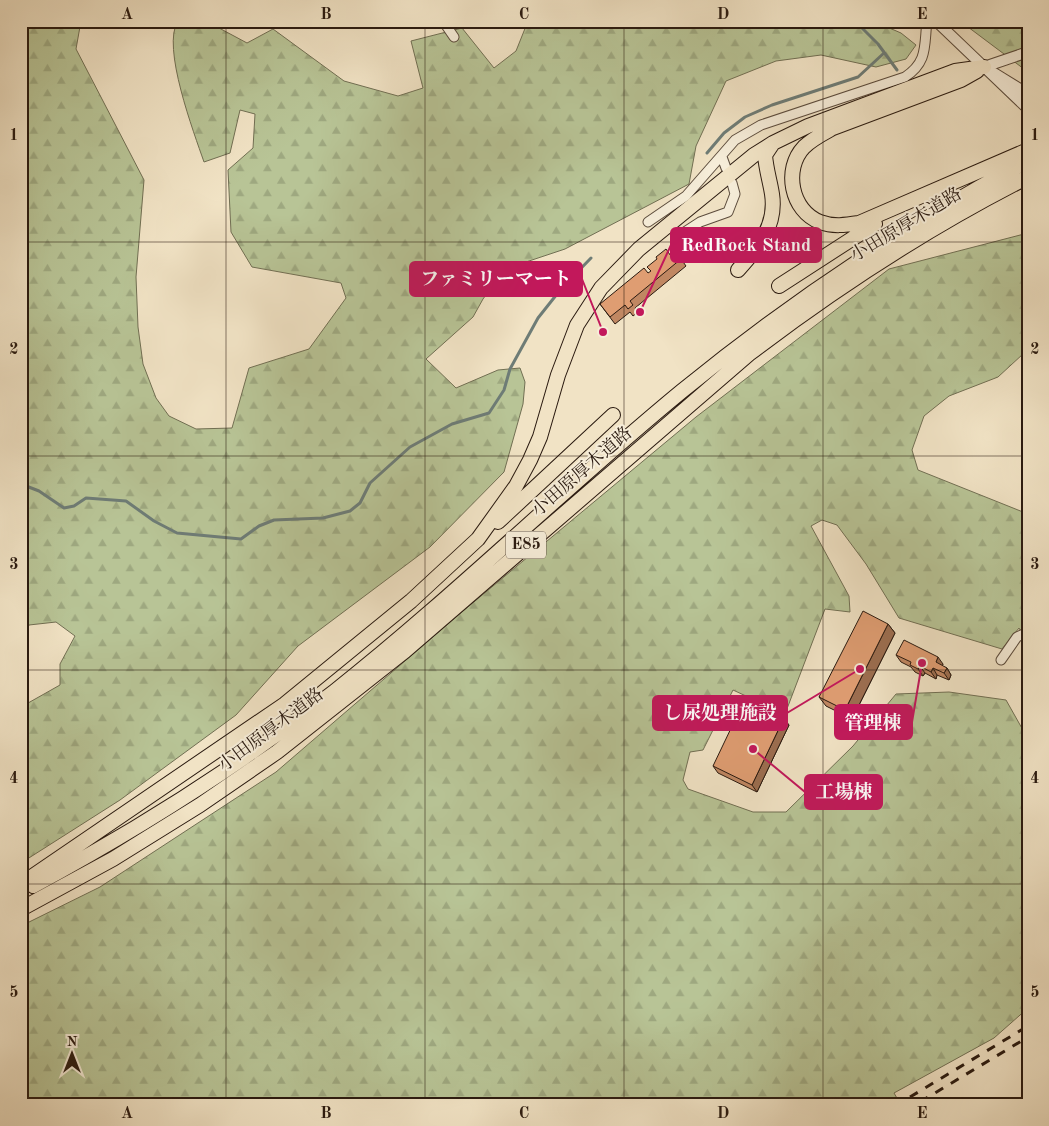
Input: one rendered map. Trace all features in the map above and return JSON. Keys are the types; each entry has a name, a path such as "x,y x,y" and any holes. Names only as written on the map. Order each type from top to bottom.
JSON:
{"highway":[{"path":"478,539 516,486 530,460 550,409 568,344 580,319 601,288 639,249 754,155 773,143 808,126 954,71 984,67"},
{"path":"984,67 960,80 834,128 804,148 795,161 792,177 793,187 802,208 820,222 832,225 859,223 1028,150"},
{"path":"738,270 758,248 770,226 773,196 765,155 773,143"},
{"name":"小田原厚木道路","path":"21,892 103,847 246,758 335,690 680,393 743,342 863,256 930,215 1028,161"},
{"name":"小田原厚木道路","path":"21,909 129,850 200,805 277,752 404,651 662,428 793,321 870,268 1028,177"},
{"path":"779,286 863,231 952,182"},
{"path":"21,884 284,704 411,601 613,415"}],"street":[{"path":"443,21 454,37"},
{"path":"648,222 686,196 735,140 761,125 905,76 917,69 921,62 927,21"},
{"path":"936,21 1028,109"},
{"path":"984,67 1028,52"},
{"path":"984,67 1028,94"},
{"path":"722,157 726,168"},
{"path":"680,236 700,222 728,212 735,194 732,182"},
{"path":"1001,660 1017,637 1028,632"}],"green space":[{"path":"22,21 81,21 76,49 144,180 136,277 138,327 143,364 156,398 169,416 196,429 232,428 249,368 309,349 346,298 341,283 252,267 231,232 228,170 253,148 255,114 240,110 230,153 204,162 187,111 176,69 173,50 174,33 178,21 206,21 247,43 273,29 344,81 398,96 423,88 411,41 462,28 494,68 516,51 528,21 873,21 901,33 916,45 906,59 876,67 821,55 776,61 726,81 696,146 689,184 565,249 505,269 483,299 473,317 426,359 456,388 498,370 520,368 525,382 523,404 504,472 430,547 298,646 236,715 120,800 21,863 21,707 60,685 60,664 75,636 56,622 29,625 21,643"},
{"path":"963,21 1028,21 1028,72 964,24"},
{"path":"1028,233 1028,353 1023,354 998,377 949,396 924,416 912,450 918,470 1028,514 1028,644 1019,628 1002,649 899,618 866,564 837,525 822,520 811,526 849,596 850,612 825,609 785,714 733,690 703,750 690,752 683,780 688,789 753,812 786,812 853,746 896,694 949,692 1006,700 1028,739 1028,1008 994,1038 894,1093 901,1105 21,1105 21,926 100,887 276,772 463,611 696,417 889,269"}],"building":[{"path":"666,249 673,259 677,256 681,259 630,301 633,305 628,309 625,305 610,317 600,304 644,268 648,273 651,271 647,267"},
{"path":"863,611 888,624 845,710 819,697"},
{"path":"904,640 938,657 936,662 947,668 944,673 933,668 931,672 920,666 918,669 910,665 911,662 896,655"},
{"path":"745,699 784,718 752,785 713,766"}],"waterway":[{"path":"855,21 878,44 897,70"},
{"path":"707,153 724,133 745,117 772,105 858,77 884,53"},
{"path":"21,484 39,491 64,508 74,506 86,498 126,501 154,521 177,533 241,539 259,526 274,520 323,518 350,511 360,503 370,483 410,447 452,424 489,413 504,390 510,369 538,318 561,289 591,258"}],"railway":[{"path":"910,1097 1028,1026"},
{"path":"920,1102 1028,1037"}],"place":[{"name":"RedRock Stand","path":"640,312"},
{"name":"ファミリーマート","path":"603,332"},
{"name":"管理棟","path":"922,663"},
{"name":"し尿処理施設","path":"860,669"},
{"name":"工場棟","path":"753,749"}]}
